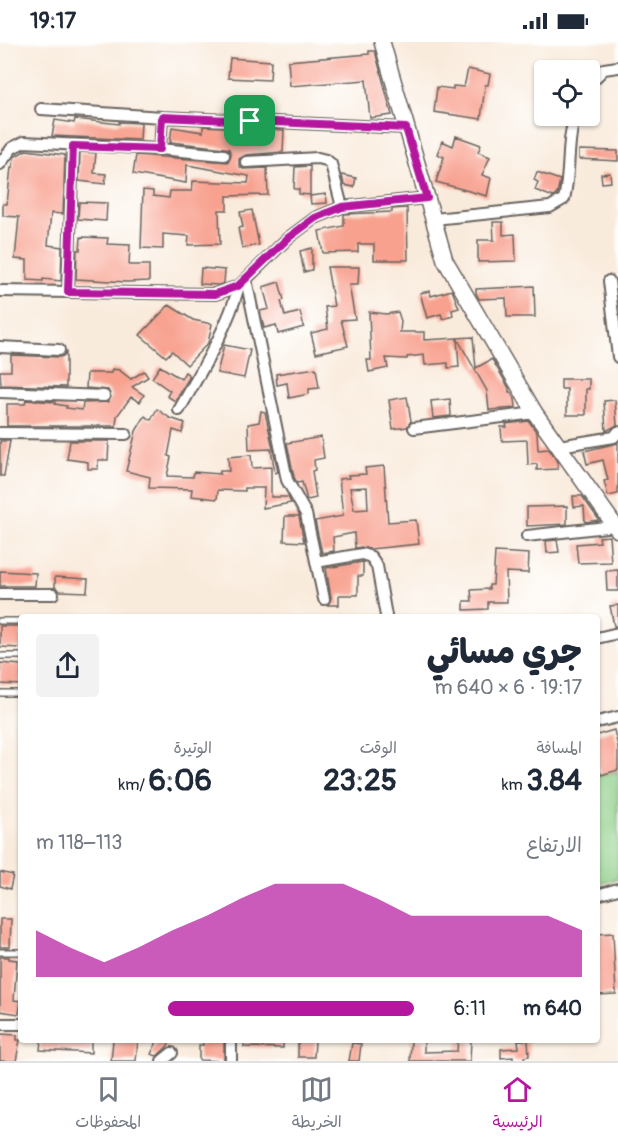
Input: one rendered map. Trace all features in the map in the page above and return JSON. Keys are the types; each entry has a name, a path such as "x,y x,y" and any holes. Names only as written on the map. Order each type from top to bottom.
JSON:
{"street":[{"path":"382,42 445,260 535,413 617,528"},
{"path":"600,73 604,69 618,68"},
{"path":"41,109 406,128"},
{"path":"160,149 162,117"},
{"path":"434,219 550,207 564,199 568,182 571,126"},
{"path":"0,164 12,148 24,142 224,154"},
{"path":"68,292 73,146"},
{"path":"246,162 318,158 326,160 331,164 342,207"},
{"path":"0,291 215,294 242,283 288,238 315,218 342,207 427,198"},
{"path":"609,281 618,357"},
{"path":"179,410 206,363 242,283"},
{"path":"242,283 287,480 306,514 324,599"},
{"path":"0,348 59,350"},
{"path":"0,392 104,396"},
{"path":"414,428 535,413"},
{"path":"559,446 614,437 618,432"},
{"path":"0,433 126,434"},
{"path":"527,536 617,528"},
{"path":"316,562 362,554 371,557 377,566 386,614"},
{"path":"0,594 53,594"},
{"path":"600,637 618,633"},
{"path":"600,721 618,717"},
{"path":"600,894 618,889"},
{"path":"0,1024 18,1024"},
{"path":"231,1043 231,1061"},
{"path":"162,1061 172,1053"}],"lane":[{"path":"0,621 18,621"},
{"path":"0,656 18,656"},
{"path":"0,693 18,693"},
{"path":"0,952 18,952"}],"green space":[{"path":"618,771 618,879 600,884 600,776"}],"building":[{"path":"369,51 375,51 392,115 370,118 366,80 290,86 288,61 369,54"},
{"path":"230,58 271,61 270,80 228,78"},
{"path":"468,69 490,74 488,85 485,85 481,119 434,112 437,87 453,89 453,86 464,87"},
{"path":"75,119 119,124 119,122 141,123 140,140 52,136 55,120 74,123"},
{"path":"203,126 284,130 283,152 246,155 239,159 239,166 243,169 267,168 268,195 227,196 227,210 219,210 220,244 188,245 189,236 163,234 163,249 141,248 143,190 153,191 153,196 169,198 170,191 192,191 193,181 248,183 249,176 187,165 186,183 133,174 136,155 228,162 231,155 229,149 170,142 172,127 203,132"},
{"path":"456,136 481,145 478,152 490,157 482,175 491,178 487,196 436,182 444,157 437,154 442,141 453,146"},
{"path":"26,150 65,155 63,214 51,213 48,245 62,247 61,281 27,280 27,260 15,259 19,217 3,216 3,204 7,204 14,157"},
{"path":"579,150 618,151 618,161 579,159"},
{"path":"80,152 96,153 94,173 106,174 105,184 79,181"},
{"path":"310,166 310,195 299,194 299,189 294,189 295,167"},
{"path":"537,172 560,180 557,194 553,197 535,190 538,182 534,180"},
{"path":"610,173 611,182 602,183 601,174"},
{"path":"342,175 356,178 354,187 344,185"},
{"path":"326,194 327,203 311,204 310,196"},
{"path":"79,202 107,203 106,221 78,219"},
{"path":"407,208 408,260 374,260 374,244 358,244 358,252 323,253 319,231 344,226 344,214 392,212 392,209"},
{"path":"252,210 259,245 242,248 238,228 243,227 240,212"},
{"path":"493,222 503,222 503,235 515,234 516,261 478,262 478,240 494,240"},
{"path":"81,237 108,238 107,244 130,245 129,265 149,265 149,281 76,279 77,250 80,250"},
{"path":"312,248 312,270 304,272 300,251"},
{"path":"327,267 359,267 358,285 349,285 355,319 341,320 348,346 316,353 311,333 328,329 325,307 334,306"},
{"path":"201,268 225,270 224,283 200,284"},
{"path":"279,282 285,316 300,312 304,327 278,334 276,325 264,328 260,311 269,309 263,287"},
{"path":"534,286 535,317 507,317 506,298 479,299 476,293 476,289"},
{"path":"452,290 459,308 452,310 453,316 443,319 441,314 427,318 420,293 430,291 431,296"},
{"path":"169,305 193,320 212,324 208,343 187,365 172,351 166,357 140,335"},
{"path":"369,312 386,314 398,312 401,321 400,332 424,332 424,340 457,338 459,367 448,368 448,363 425,365 424,355 407,357 407,359 386,358 388,368 369,372 367,360 371,360"},
{"path":"473,337 476,368 492,359 515,399 516,408 489,410 487,391 457,338"},
{"path":"224,345 250,350 244,378 217,373"},
{"path":"66,352 66,387 1,385 0,371 11,371 11,355 59,357"},
{"path":"160,366 181,379 185,372 190,376 175,401 167,396 170,391 152,378"},
{"path":"316,368 319,388 309,389 309,394 289,398 287,383 277,385 276,374"},
{"path":"112,369 119,370 131,379 144,371 148,377 132,387 144,395 140,402 131,397 117,416 116,426 7,426 7,404 25,404 26,400 55,402 55,404 67,406 66,408 82,410 83,403 108,402 111,397 108,390 86,388 87,373 111,373"},
{"path":"561,379 589,379 589,389 586,389 586,415 567,415 567,389 561,389"},
{"path":"407,397 411,421 407,427 393,429 389,400"},
{"path":"450,399 451,416 433,418 431,401"},
{"path":"615,400 617,425 606,431 604,401"},
{"path":"157,409 170,418 185,423 182,433 173,430 167,476 193,477 194,472 220,474 220,471 229,471 228,457 251,455 252,468 271,467 271,497 288,497 291,503 263,508 264,488 245,488 245,491 218,490 217,499 191,496 192,489 149,488 150,477 126,471 136,431 145,416 151,420"},
{"path":"261,411 265,412 278,472 275,473 271,449 249,450 248,424 259,422"},
{"path":"529,421 537,433 538,450 549,449 558,462 558,469 537,470 537,464 528,465 527,440 502,441 501,427 507,427 506,424"},
{"path":"321,437 324,458 314,460 315,470 312,471 316,498 307,500 302,482 297,483 294,477 287,443"},
{"path":"0,441 10,441 4,476 0,476"},
{"path":"70,441 109,441 108,460 98,460 98,469 88,469 88,462 67,459"},
{"path":"618,443 618,494 608,496 604,481 608,480 603,460 587,464 584,451"},
{"path":"384,466 388,522 416,520 419,544 370,549 355,548 354,533 333,537 334,551 322,553 315,521 343,516 339,479 349,478 348,475 366,474 365,468","holes":["367,487 368,509 354,510 350,488"]},
{"path":"573,496 582,496 599,520 585,522 584,506 574,507"},
{"path":"567,506 567,524 527,526 527,507"},
{"path":"285,516 299,516 304,542 284,541"},
{"path":"609,536 611,562 578,563 576,544 600,542 599,537"},
{"path":"557,540 559,552 547,553 546,541"},
{"path":"495,552 529,554 528,573 506,572 507,602 488,602 488,609 464,610 464,601 472,601 471,590 489,589 489,585 493,585"},
{"path":"363,562 363,576 358,576 358,595 339,595 339,605 328,605 331,598 326,568"},
{"path":"618,570 618,591 607,591 606,571"},
{"path":"0,571 36,573 35,586 0,586"},
{"path":"55,577 88,579 87,592 60,591 55,587"},
{"path":"618,605 618,626 614,626 610,606"},
{"path":"0,626 18,626 18,648 0,647"},
{"path":"0,663 18,665 18,685 0,684"},
{"path":"614,730 618,747 618,770 601,775 600,771 600,734"},
{"path":"0,872 13,875 10,889 0,886"},
{"path":"0,919 11,919 10,947 0,947"},
{"path":"613,933 616,994 600,995 600,934"},
{"path":"0,957 9,957 9,959 17,960 14,1000 18,1001 18,1014 0,1011"},
{"path":"0,1034 17,1035 19,1043 16,1061 0,1061"},
{"path":"41,1043 91,1043 91,1053 40,1050"},
{"path":"113,1043 138,1043 136,1061 111,1061"},
{"path":"156,1043 169,1043 157,1056 151,1054"},
{"path":"203,1043 224,1043 224,1061 199,1060 199,1045"},
{"path":"244,1043 283,1043 283,1048 244,1047"},
{"path":"298,1043 315,1043 314,1057 298,1057"},
{"path":"352,1043 361,1044 359,1061 349,1061"},
{"path":"411,1043 424,1043 424,1052 457,1051 458,1043 471,1043 470,1061 410,1061"},
{"path":"518,1043 528,1043 529,1056 524,1057 524,1061 513,1061 513,1057 501,1058 501,1049 519,1048"}],"route":[{"path":"162,117 250,121 406,128 427,198 342,207 315,218 288,238 238,286 215,294 68,292 73,146 160,149 162,117"}]}
